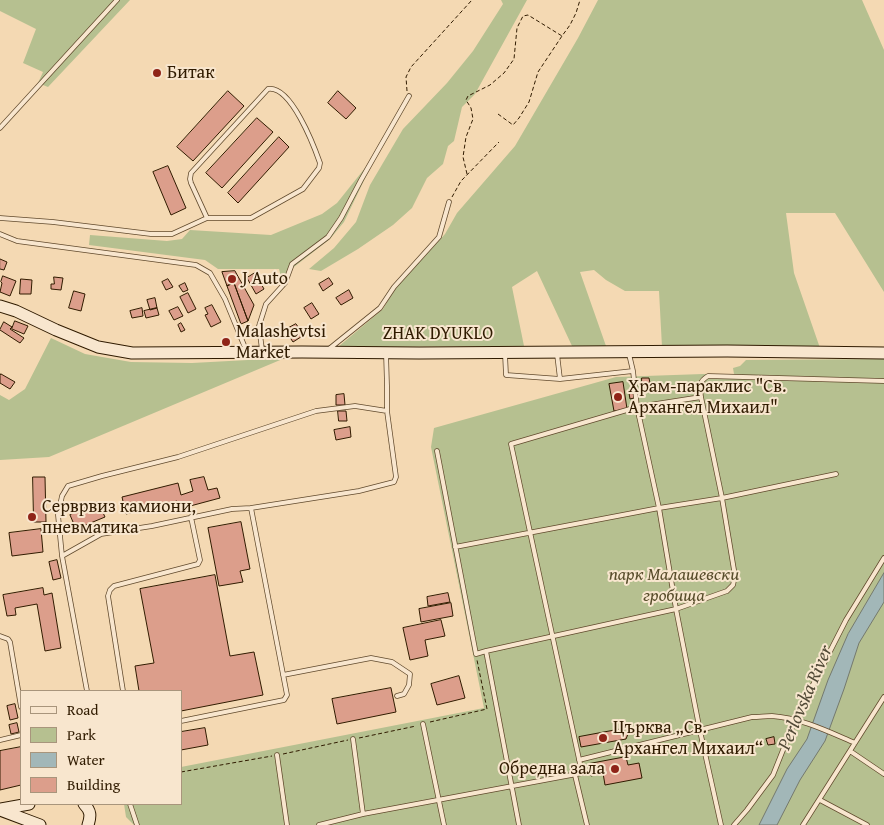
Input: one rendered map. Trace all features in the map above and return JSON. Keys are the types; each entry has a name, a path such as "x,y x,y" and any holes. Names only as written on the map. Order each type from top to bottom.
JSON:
{"street":[{"name":"ZHAK DYUKLO","path":"0,306 16,311 98,347 132,353 556,351 884,353"},
{"path":"24,805 0,810 40,825"},
{"path":"87,805 90,811 88,825"}],"lane":[{"path":"0,128 117,0"},
{"path":"0,218 53,222 151,234 172,234 207,218 251,218 303,189 319,168 320,163 298,111 282,93 273,88 268,90 191,173 191,183 207,218"},
{"path":"262,352 259,326 266,304 285,283 292,264 328,237 342,218 361,180 409,96"},
{"path":"325,352 380,308 394,287 439,237 449,202"},
{"path":"0,234 17,241 196,265 210,273 225,299 247,352"},
{"path":"556,351 560,379"},
{"path":"628,351 633,371 637,407 659,508 700,731 721,825"},
{"path":"62,556 101,534 152,526 232,509 252,508 359,491 394,482 396,477 387,411 386,352"},
{"path":"504,352 506,375 560,379 633,371"},
{"path":"437,451 476,654 676,608 727,591 733,584 735,576 722,498 701,397 700,386 702,380 708,376 884,381"},
{"path":"319,825 363,814 582,774 511,444 637,407 701,397"},
{"path":"87,690 62,556 58,515 62,496 68,486 178,457 316,411 355,406 387,411"},
{"path":"455,547 659,508 722,498 836,474"},
{"path":"182,722 284,700 287,695 252,508"},
{"path":"123,690 108,596 110,590 114,586 198,564 200,560 191,517"},
{"path":"734,825 748,810 773,775 795,720 846,620 884,558"},
{"path":"0,636 8,639 10,642 20,701"},
{"path":"486,651 519,825"},
{"path":"283,675 371,658 392,662 410,674 409,685 404,694 397,696"},
{"path":"803,825 855,743 882,706 884,697"},
{"path":"579,760 752,718 772,716 808,724 855,743"},
{"path":"423,724 444,825"},
{"path":"0,740 20,735"},
{"path":"353,739 363,814"},
{"path":"850,751 884,774"},
{"path":"277,755 287,825"},
{"path":"575,775 587,825"},
{"path":"820,800 867,825"},
{"path":"130,805 137,825"}],"path":[{"path":"409,96 406,78 411,67 472,0"},
{"path":"498,114 513,125 519,118 528,102 538,72 570,25 580,0"},
{"path":"467,174 463,156 466,137 473,119 471,108 466,100 468,96 490,85 504,73 514,59 517,28 524,16 528,16 562,36"},
{"path":"449,202 461,181 498,142"},
{"path":"182,772 277,755 487,710 476,654"}],"green space":[{"path":"0,0 130,0 48,87 38,83 43,72 23,63 36,29 0,11"},
{"path":"501,0 527,0 475,94 462,107 454,141 448,146 443,164 427,178 412,208 393,225 321,271 309,269 334,248 356,222 370,185 403,129 447,83 473,51 503,4"},
{"path":"598,0 862,0 884,50 884,292 835,213 786,213 794,273 820,348 662,347 659,291 625,291 606,280 594,270 580,272 606,346 572,346 537,271 512,287 524,346 338,347 383,309 396,287 445,234 457,213 515,146"},
{"path":"369,163 371,166 344,222 330,239 281,277 279,269 218,269 205,260 89,245 90,235 167,241 182,239 190,230 271,235 322,214 337,203"},
{"path":"51,338 85,354 131,362 192,363 285,358 49,457 0,460 0,395 9,400 25,389"},
{"name":"парк Малашевски гробища","path":"884,359 884,825 134,825 126,817 124,805 182,805 182,767 484,708 431,447 434,428 616,377 734,374 733,368 740,366 746,360"}],"water":[{"path":"884,573 884,602 859,643 825,741 800,780 777,825 759,825 787,769 807,739 828,680 848,634"}],"building":[{"path":"228,91 244,106 193,161 177,147"},
{"path":"338,91 356,108 346,119 328,103"},
{"path":"257,118 273,132 222,188 206,173"},
{"path":"279,137 289,147 238,203 228,193"},
{"path":"168,166 186,208 171,215 153,172"},
{"path":"0,259 7,262 4,270 0,269"},
{"path":"235,271 254,305 248,321 234,283 227,286 222,272"},
{"path":"255,273 264,289 256,294 247,278"},
{"path":"3,276 16,281 10,296 0,292"},
{"path":"54,277 63,278 61,290 51,289 51,284 54,284"},
{"path":"329,278 333,284 323,291 319,284"},
{"path":"21,279 32,280 31,294 20,294"},
{"path":"168,279 173,287 166,290 162,282"},
{"path":"185,283 188,290 183,292 179,286"},
{"path":"234,283 248,321 241,324 227,286"},
{"path":"349,290 353,298 341,305 336,298"},
{"path":"74,291 85,294 81,311 69,308"},
{"path":"188,293 196,309 188,313 180,297"},
{"path":"155,298 157,308 150,310 147,300"},
{"path":"312,303 319,314 311,319 304,308"},
{"path":"212,305 221,322 211,327 205,315 208,314 205,308"},
{"path":"178,307 183,316 174,320 169,311"},
{"path":"142,308 143,316 132,318 130,311"},
{"path":"157,308 159,315 146,318 144,311"},
{"path":"15,321 28,326 24,334 12,329"},
{"path":"4,322 12,327 10,329 24,338 20,343 0,330"},
{"path":"181,323 185,330 181,332 178,325"},
{"path":"296,324 304,335 293,342 285,330"},
{"path":"1,374 15,382 10,389 0,383"},
{"path":"642,378 649,378 650,383 642,383"},
{"name":"Храм-параклис \"Св. Архангел Михаил\"","path":"623,382 627,409 614,411 609,384"},
{"path":"633,392 634,398 630,399 629,393"},
{"path":"344,394 345,405 336,405 336,395"},
{"path":"338,411 346,411 347,421 339,421"},
{"path":"350,427 351,437 336,440 334,430"},
{"path":"33,477 45,477 46,522 34,522"},
{"path":"204,477 208,490 217,488 220,498 179,509 177,501 126,514 122,497 178,483 181,495 193,491 190,480"},
{"path":"98,502 105,517 76,529 70,515"},
{"path":"241,522 250,569 240,571 243,582 219,586 208,528"},
{"path":"41,529 43,552 12,556 9,533"},
{"path":"57,560 61,578 53,580 49,562"},
{"path":"215,575 230,656 254,652 263,695 182,711 182,690 139,690 135,666 154,663 140,589"},
{"path":"43,588 44,595 52,593 61,648 45,651 37,604 15,608 16,615 7,616 3,595"},
{"path":"448,593 450,602 428,606 427,597"},
{"path":"451,603 453,616 421,622 419,609"},
{"path":"441,620 445,636 425,640 428,656 410,660 403,628"},
{"path":"459,676 465,698 437,705 431,684"},
{"path":"391,688 396,712 337,724 332,699"},
{"path":"15,704 18,718 10,720 7,706"},
{"path":"17,723 19,732 11,734 9,725"},
{"path":"205,728 208,745 182,750 182,732"},
{"name":"Църква „Св. Архангел Михаил“","path":"621,729 628,734 626,739 581,747 579,737"},
{"path":"774,737 775,744 768,745 766,739"},
{"path":"20,747 20,785 0,790 0,751"},
{"name":"Обредна зала","path":"626,757 628,765 639,763 642,778 605,785 603,773 591,776 589,764"}],"place":[{"name":"Битак","path":"157,73"},
{"name":"J Auto","path":"232,279"},
{"name":"Malashevtsi Market","path":"226,342"},
{"name":"Храм-параклис \"Св. Архангел Михаил\"","path":"618,397"},
{"name":"Серврвиз камиони, пневматика","path":"32,517"},
{"name":"Църква „Св. Архангел Михаил“","path":"603,738"},
{"name":"Обредна зала","path":"615,769"}],"water label":[{"name":"Perlovska River","path":"806,698"}]}
